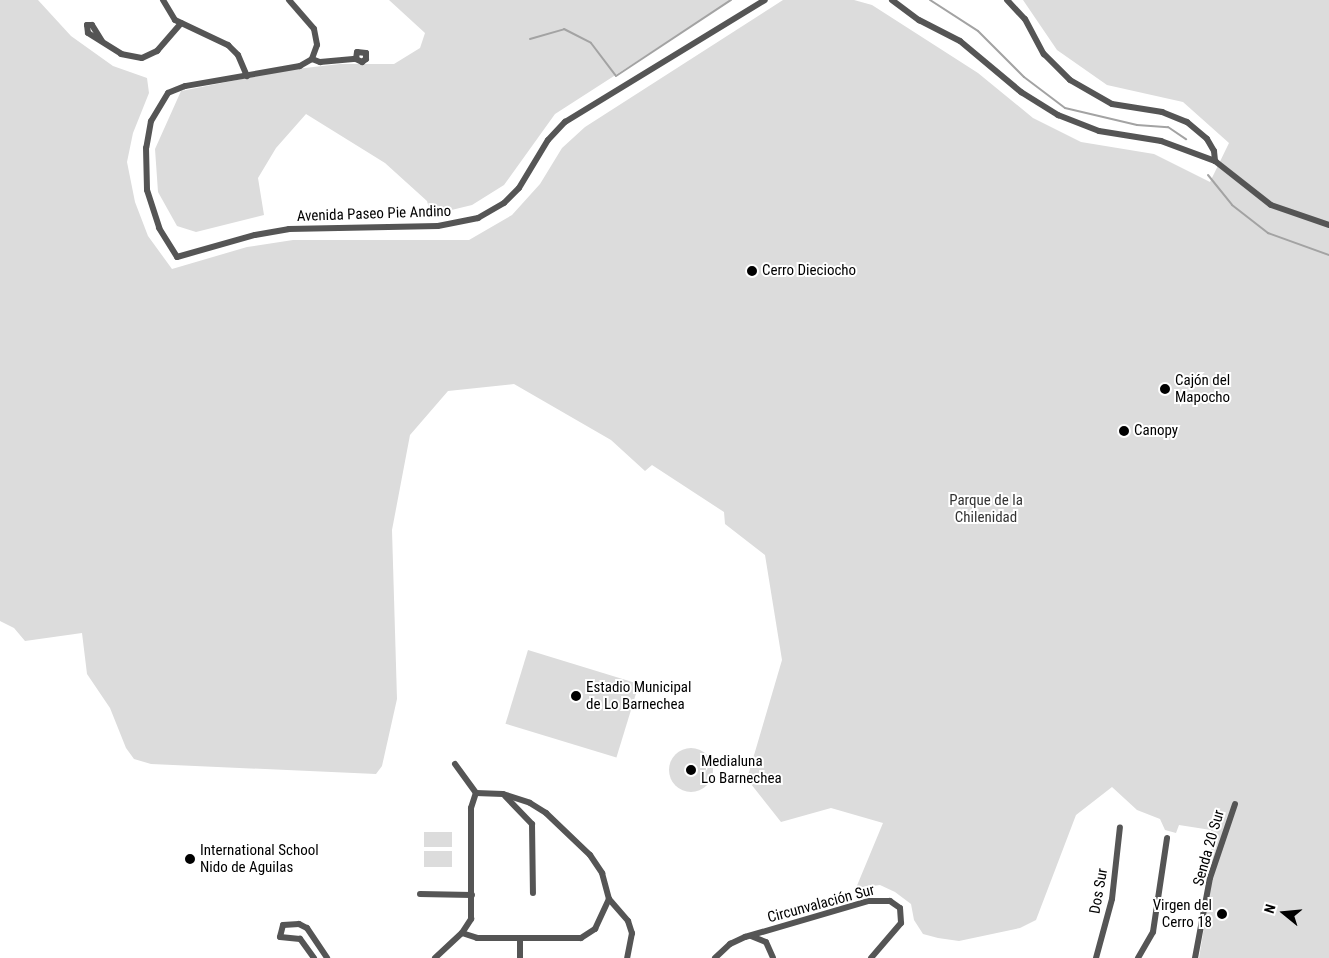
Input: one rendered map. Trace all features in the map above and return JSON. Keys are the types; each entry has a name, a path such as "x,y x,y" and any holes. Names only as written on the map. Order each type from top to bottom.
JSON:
{"street":[{"path":"163,0 170,14 181,23 228,44 238,55 247,76 300,66 312,59 317,45 314,29 289,0"},
{"name":"Avenida Paseo Pie Andino","path":"247,76 185,86 168,93 151,121 146,148 147,190 159,228 177,257 255,235 289,229 438,226 478,218 500,206 519,188 548,140 565,122 765,0"},
{"path":"892,0 919,20 960,41 1021,92 1058,115 1099,131 1161,141 1215,161 1271,205 1329,225"},
{"path":"1007,0 1024,19 1044,54 1070,80 1112,104 1162,112 1179,118 1206,139 1214,151 1215,161"},
{"path":"102,41 124,56 142,58 157,51 181,23"},
{"path":"312,59 320,62 356,59"},
{"path":"455,764 476,793"},
{"path":"476,793 502,794 546,812 577,842 602,873 609,898 628,922 632,933 627,958"},
{"path":"435,958 462,933 471,919 471,808 476,793"},
{"path":"502,794 532,824 533,893"},
{"name":"Senda 20 Sur","path":"1195,958 1210,878 1235,804"},
{"name":"Dos Sur","path":"1096,958 1112,899 1120,827"},
{"path":"1140,958 1153,932 1167,838"},
{"path":"420,894 472,895"},
{"path":"462,933 477,938 585,937 595,929 609,898"},
{"name":"Circunvalación Sur","path":"750,936 868,902 890,901 901,910 901,922 871,958"},
{"path":"314,958 300,939 280,937 283,925 299,924 308,928 326,958"},
{"path":"715,958 730,944 750,936"},
{"name":"Circunvalación Sur","path":"750,936 766,942 773,958"},
{"path":"520,938 520,958"}],"green space":[{"name":"Parque de la Chilenidad","path":"0,0 38,0 71,36 113,66 147,78 149,93 133,133 127,162 135,202 148,236 172,269 247,247 293,240 469,240 512,215 540,184 562,148 585,127 783,0 854,0 872,5 978,73 1033,118 1081,142 1154,154 1210,182 1229,143 1183,102 1107,85 1057,50 1023,0 1329,0 1329,958 1199,958 1212,879 1211,830 1179,825 1176,833 1165,830 1160,819 1137,810 1112,787 1076,815 1036,920 1020,928 959,941 938,938 923,934 914,920 911,904 895,892 880,885 856,888 883,823 831,808 781,822 747,779 782,660 765,555 725,524 724,512 652,465 645,471 611,440 514,384 448,391 410,435 392,530 397,699 382,766 376,774 151,764 134,759 126,748 110,708 87,674 82,633 25,641 14,628 0,621"},
{"path":"389,0 732,0 555,114 504,185 472,205 431,215 427,201 385,163 306,114 276,148 258,178 264,215 196,232 177,226 158,192 155,149 181,91 287,70 340,64 394,64 420,48 425,33"},
{"name":"Estadio Municipal de Lo Barnechea","path":"528,650 639,684 616,758 505,724"},
{"name":"Medialuna Lo Barnechea","path":"691,748 703,752 709,758 713,770 709,782 703,788 691,792 679,788 673,782 669,770 673,758 679,752"},
{"path":"424,832 452,832 452,847 424,847"},
{"path":"424,851 452,851 452,867 424,867"}],"waterway":[{"path":"530,39 564,29 591,43 616,76 731,0"},
{"path":"930,0 978,31 1024,77 1065,108 1137,125 1168,127 1186,139"},
{"path":"1208,175 1232,205 1268,233 1329,255"}],"place":[{"name":"Cerro Dieciocho","path":"752,271"},
{"name":"Cajón del Mapocho","path":"1165,389"},
{"name":"Canopy","path":"1124,431"},
{"name":"Estadio Municipal de Lo Barnechea","path":"576,696"},
{"name":"Medialuna Lo Barnechea","path":"691,770"},
{"name":"International School Nido de Aguilas","path":"190,859"},
{"name":"Virgen del Cerro 18","path":"1222,914"}]}
